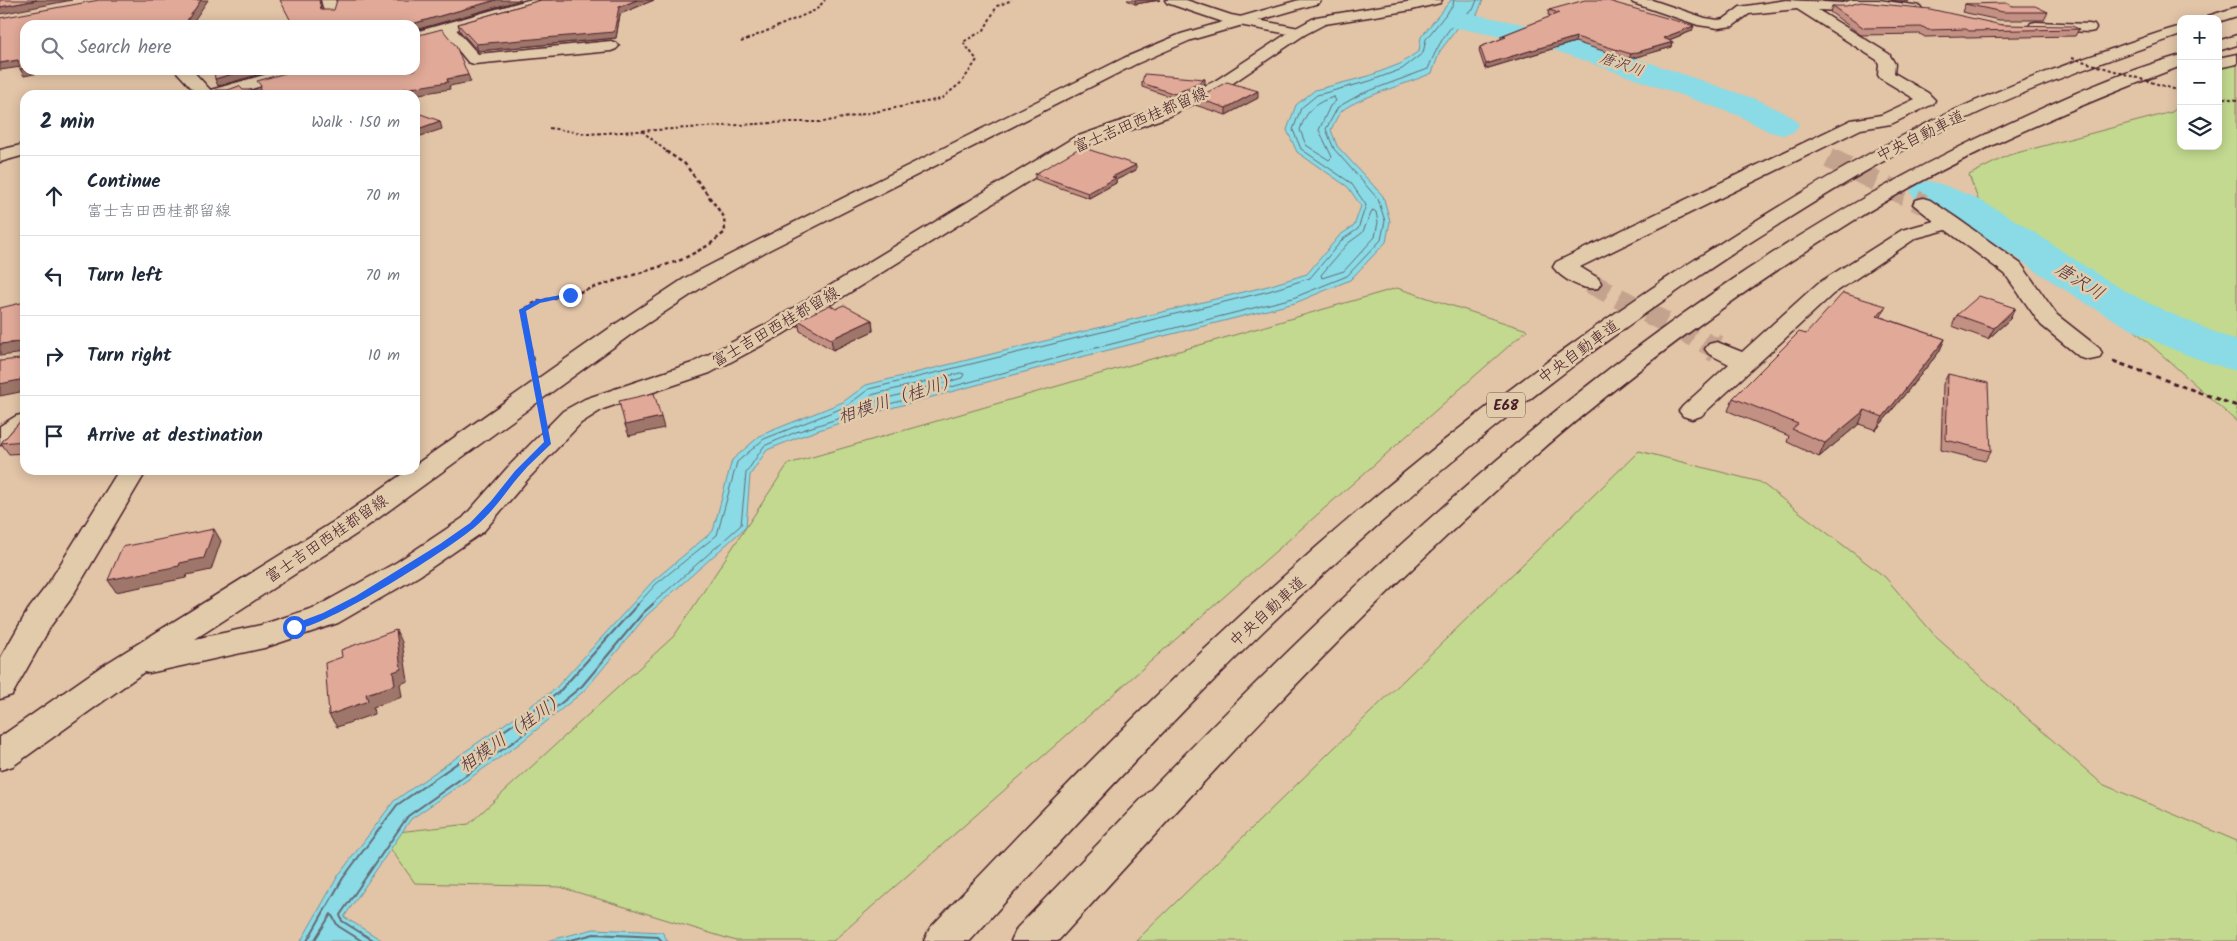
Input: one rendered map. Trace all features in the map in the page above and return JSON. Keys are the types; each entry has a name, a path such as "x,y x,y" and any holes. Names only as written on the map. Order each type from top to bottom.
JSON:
{"main road":[{"path":"420,36 543,0"},
{"path":"1172,0 1205,13 1228,19 1299,32"},
{"name":"富士吉田西桂都留線","path":"420,474 622,330 693,283 758,248 1130,61 1186,37 1268,15 1314,0"},
{"name":"富士吉田西桂都留線","path":"132,664 264,636 327,615 359,598 436,551 473,525 518,473 566,424 594,404 701,368 775,329 1079,142 1164,112 1221,84 1299,32 1321,20 1412,6 1435,0"},
{"path":"1638,0 1703,22 1718,24 1728,22 1745,10 1798,2 1834,7 1869,3 1928,10"},
{"path":"1590,283 1564,267 1857,124 1885,120 1927,100 1918,92 1895,82 1886,75 1887,64 1883,57 1798,2"},
{"path":"2222,16 2237,11"},
{"path":"2026,26 2089,28"},
{"path":"447,28 474,59 611,46"},
{"name":"中央自動車道","path":"944,941 1057,818 1241,634 1393,498 1488,419 1569,356 1653,296 1727,247 1867,161 1982,104 2118,50 2177,31"},
{"path":"2222,45 2237,40"},
{"path":"2222,62 2237,59"},
{"path":"1031,941 1288,671 1423,541 1559,421 1678,328 1836,223 1947,160 2099,91 2177,62"},
{"path":"188,75 202,90"},
{"path":"250,90 288,75"},
{"path":"0,156 20,150"},
{"path":"1807,150 1829,158"},
{"path":"1923,204 2013,269 2049,320 2090,353"},
{"path":"1692,411 1825,288 1909,234 1951,223"},
{"path":"1717,349 1744,363"},
{"path":"0,437 20,425"},
{"path":"0,686 39,618 59,592 130,475"},
{"name":"富士吉田西桂都留線","path":"0,756 15,736 132,664 348,526 419,475"}],"path":[{"path":"741,42 816,10 825,0"},
{"path":"550,128 588,134 790,122 823,122 941,99 954,91 970,73 976,60 974,54 964,46 963,42 984,30 997,6 1002,2 1012,0"},
{"path":"2072,58 2177,90"},
{"path":"2222,98 2237,100"},
{"path":"533,367 523,310 538,301 570,295 682,260 709,245 725,232 724,217 685,164 655,144 642,131"},
{"path":"2090,353 2237,406"}],"green space":[{"path":"2237,55 2237,422 2132,328 1979,202 1969,175 2009,155 2172,112 2177,108 2177,150 2222,150 2222,68"},
{"path":"1397,288 1527,330 833,941 736,941 560,887 415,883 380,834 469,824 674,636 788,464"},
{"path":"1639,451 1760,482 1885,577 1937,638 2102,784 2237,841 2237,941 1136,941"}],"water":[{"name":"相模川（桂川）","path":"1451,0 1483,0 1477,15 1465,18 1440,51 1432,73 1368,97 1346,108 1340,113 1331,130 1337,146 1383,196 1390,221 1386,242 1350,280 1295,303 1069,360 854,418 767,450 750,475 746,527 646,616 585,690 519,744 411,819 344,917 383,941 301,941 338,876 394,801 555,689 653,581 713,531 732,460 761,435 843,402 866,385 1268,286 1307,274 1340,235 1354,226 1361,206 1348,187 1297,152 1287,130 1296,105 1315,90 1369,76 1400,64 1419,51 1421,37"},
{"path":"594,929 662,932 668,941 547,941"}],"building":[{"path":"0,0 37,0 0,7"},
{"path":"99,0 201,0 187,20 20,20 20,69 18,60 0,63 0,18"},
{"path":"280,0 319,0 321,10 334,10 337,0 496,0 420,22 420,20 290,20"},
{"path":"541,0 637,0 619,7 614,32 476,44 458,24"},
{"path":"1585,0 1605,0 1694,26 1663,38 1673,42 1631,54 1576,37 1486,64 1480,47 1506,37 1501,36 1559,13 1549,10"},
{"path":"1861,2 1930,9 2002,25 2072,26 2079,29 1969,31 1966,29 1928,30 1923,27 1864,28 1832,6 1846,6"},
{"path":"2006,3 2012,6 2035,6 2048,12 2003,12 1965,4"},
{"path":"442,29 456,46 468,75 447,79 448,82 399,90 260,90 261,86 257,81 278,75 420,75 420,35"},
{"path":"1144,74 1205,79 1175,94 1142,83"},
{"path":"215,75 229,75 215,79"},
{"path":"1227,82 1258,91 1226,108 1196,98"},
{"path":"239,86 243,90 228,90"},
{"path":"420,114 440,121 420,128"},
{"path":"1081,147 1136,165 1112,177 1116,178 1088,193 1035,174"},
{"path":"1843,293 1886,306 1877,316 1945,339 1883,417 1865,410 1825,443 1792,429 1798,424 1733,398 1799,332 1806,334"},
{"path":"1979,296 2015,308 1994,328 1957,315"},
{"path":"20,303 20,342 0,344 0,308"},
{"path":"830,305 836,309 844,305 872,320 831,339 798,320"},
{"path":"20,359 20,380 0,384 0,361"},
{"path":"1948,374 1988,383 1991,451 1946,440"},
{"path":"654,393 661,417 625,425 619,401"},
{"path":"20,422 20,441 1,443"},
{"path":"214,529 204,558 180,563 179,566 108,580 122,547"},
{"path":"396,630 401,669 393,672 395,685 366,694 368,701 329,715 325,663 342,657 341,650"}],"waterway":[{"name":"唐沢川","path":"1458,20 1547,37 1749,108 1782,125"},
{"name":"唐沢川","path":"1929,192 1970,210 2092,290 2163,328 2237,357"}],"tunnel":[{"path":"1829,158 1923,204"},
{"path":"1590,283 1715,348"}],"route":[{"path":"294,627 327,615 359,598 444,546 473,525 548,442 523,310 538,301 570,295"}]}
